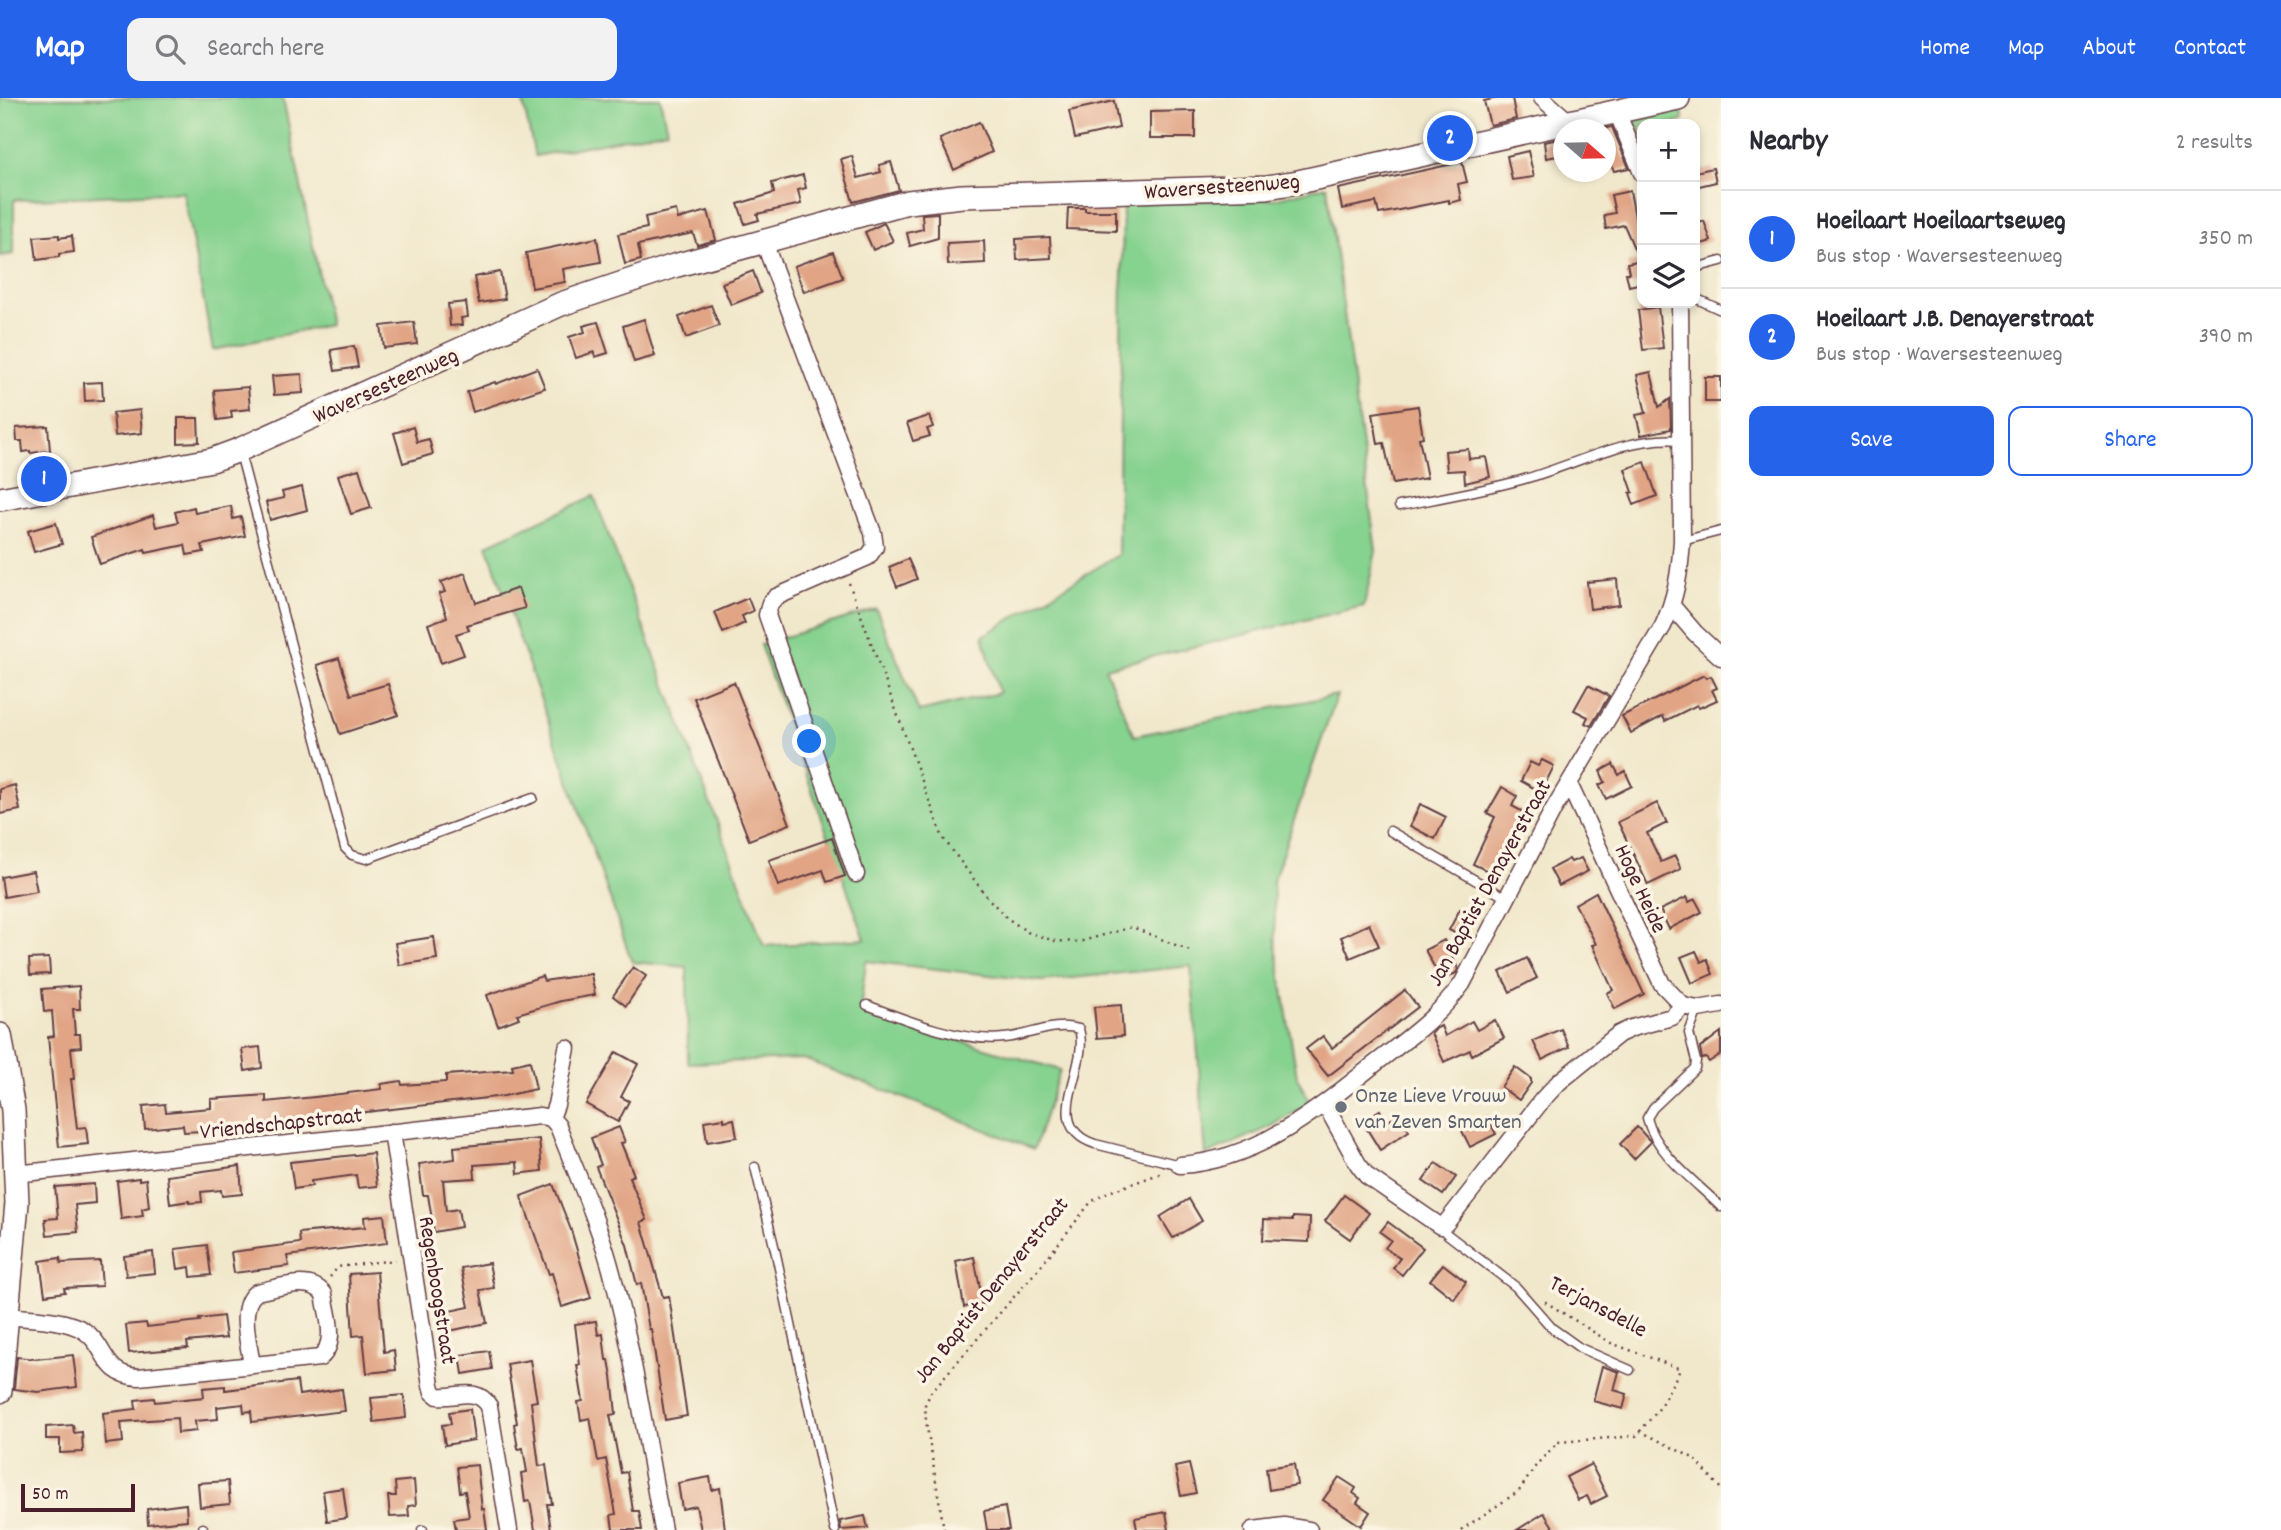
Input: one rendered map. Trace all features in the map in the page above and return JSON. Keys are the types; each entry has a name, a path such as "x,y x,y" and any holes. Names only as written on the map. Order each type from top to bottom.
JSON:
{"street":[{"path":"1542,98 1566,119"},
{"name":"Waversesteenweg","path":"1583,119 1669,99"},
{"path":"1616,112 1637,161"},
{"name":"Waversesteenweg","path":"0,499 191,465 239,450 561,304 674,266 908,202 934,198 1288,184 1553,126"},
{"path":"764,242 873,533 875,547 868,556 776,597 770,603 767,615 856,874"},
{"name":"Jan Baptist Denayerstraat","path":"1180,1165 1208,1161 1255,1146 1282,1133 1325,1104 1428,1024 1447,1005 1462,984 1569,783 1672,606 1680,570 1682,541 1680,308"},
{"path":"1672,606 1695,633 1721,657"},
{"name":"Hoge Heide","path":"1569,783 1662,984 1690,1007"},
{"path":"1440,1226 1446,1223 1543,1099 1559,1082 1619,1034 1672,1017 1690,1007 1721,1005"},
{"path":"0,1035 13,1110 16,1174 15,1235 0,1391"},
{"path":"567,1048 551,1118 558,1126 601,1237 613,1276 663,1530"},
{"name":"Terjansdelle","path":"1325,1104 1367,1176 1440,1226"},
{"name":"Vriendschapstraat","path":"16,1174 540,1116 551,1118"},
{"name":"Regenboogstraat","path":"392,1132 433,1392 445,1397 472,1394 485,1399 489,1406 509,1530"},
{"path":"7,1316 74,1325 86,1332 118,1373 128,1376 252,1365 320,1358 327,1352 331,1338 321,1289 307,1283 257,1292 251,1296 246,1310 252,1365"},
{"path":"1253,1530 1284,1526 1309,1530"}],"lane":[{"path":"1700,267 1721,261"},
{"path":"1700,300 1721,310"},
{"path":"1399,506 1522,480 1626,446 1663,438 1682,440"},
{"path":"239,450 345,848 352,855 366,859 533,798"},
{"path":"1682,541 1721,531"},
{"path":"1390,831 1508,899"},
{"path":"867,1005 915,1024 983,1038 1004,1038 1047,1028 1069,1026 1079,1029 1081,1042 1068,1110 1074,1133 1095,1144 1180,1165"},
{"path":"1690,1007 1689,1033 1696,1061 1695,1068 1653,1108 1647,1118 1651,1132 1669,1156 1721,1207"},
{"path":"755,1167 835,1530"},
{"name":"Terjansdelle","path":"1440,1226 1516,1287"},
{"path":"1516,1287 1552,1328 1580,1348 1630,1370"}],"path":[{"path":"843,567 943,838 987,897 1007,918 1029,933 1055,941 1079,942 1132,927 1190,951"},
{"name":"Jan Baptist Denayerstraat","path":"944,1530 926,1421 925,1405 931,1392 1040,1267 1091,1202 1106,1193 1180,1165"},
{"path":"321,1289 338,1267 412,1258"},
{"name":"Terjansdelle","path":"1516,1287 1551,1304 1611,1343 1680,1370 1658,1410 1640,1431"},
{"path":"1461,1530 1520,1491 1537,1464 1558,1442 1618,1439 1636,1436 1640,1431 1695,1459 1721,1489"}],"green space":[{"path":"0,98 283,98 329,325 213,350 183,192 14,200 14,254 0,256"},
{"path":"522,98 660,98 667,130 535,156"},
{"path":"1681,109 1684,119 1641,119"},
{"path":"1327,186 1376,551 1364,606 1105,668 1134,736 1337,695 1273,881 1276,946 1297,1077 1311,1103 1270,1127 1206,1155 1191,966 1042,981 866,961 860,1011 1060,1070 1034,1149 804,1059 688,1063 687,967 632,962 487,545 594,496 764,946 865,939 760,645 876,609 919,712 999,693 983,636 1118,555 1123,202 1273,199"}],"building":[{"path":"1512,98 1516,119 1490,125 1484,101"},
{"path":"1114,101 1119,128 1075,138 1069,111"},
{"path":"1195,111 1195,138 1150,138 1150,112"},
{"path":"979,122 992,152 954,170 940,139"},
{"path":"1616,137 1629,168 1616,171"},
{"path":"1553,140 1553,157 1546,158 1544,142"},
{"path":"1528,151 1534,177 1512,180 1507,156"},
{"path":"852,156 858,178 881,172 879,165 891,162 899,190 853,202 841,159"},
{"path":"1462,162 1467,182 1458,184 1461,200 1379,214 1376,202 1342,209 1338,189"},
{"path":"1713,168 1716,182 1700,186 1700,171"},
{"path":"803,175 806,188 798,190 801,204 757,214 759,220 745,224 738,204 774,193 772,183"},
{"path":"1630,191 1637,222 1637,255 1624,225 1606,229 1604,215 1615,213 1611,195"},
{"path":"1068,208 1116,211 1116,231 1067,229"},
{"path":"676,210 678,219 708,211 716,240 697,245 693,233 638,245 641,260 625,264 618,234 647,228 645,217"},
{"path":"938,213 938,238 910,246 907,233 923,229 922,214"},
{"path":"1704,221 1711,241 1700,244 1700,223"},
{"path":"884,223 893,241 873,250 865,232"},
{"path":"59,235 59,238 72,236 74,252 37,260 34,237"},
{"path":"1050,237 1051,258 1017,260 1016,239"},
{"path":"597,238 601,262 563,269 565,282 532,288 526,253"},
{"path":"984,241 985,263 948,265 947,243"},
{"path":"833,252 843,278 804,292 794,266"},
{"path":"1637,261 1637,284 1629,286 1627,263"},
{"path":"753,271 761,293 731,305 722,283"},
{"path":"500,272 505,299 479,303 474,277"},
{"path":"466,302 468,317 461,318 462,325 450,326 448,304"},
{"path":"711,305 719,326 686,338 679,317"},
{"path":"1658,308 1663,348 1643,350 1638,310"},
{"path":"644,319 655,356 634,362 623,326"},
{"path":"414,322 417,344 384,348 381,326"},
{"path":"598,322 608,353 595,357 594,352 576,358 569,337 585,332 583,326"},
{"path":"354,346 358,367 335,371 331,350"},
{"path":"537,368 545,388 473,412 467,392"},
{"path":"1651,372 1659,407 1670,399 1671,429 1641,435 1636,415 1646,413 1637,375"},
{"path":"302,374 303,393 274,395 272,376"},
{"path":"1705,377 1721,377 1721,402 1705,402"},
{"path":"102,382 103,400 85,401 84,383"},
{"path":"248,387 250,409 231,411 232,418 217,420 214,390"},
{"path":"1418,406 1423,437 1419,438 1427,478 1393,484 1384,443 1378,444 1373,413"},
{"path":"140,410 142,433 115,436 113,413"},
{"path":"929,416 933,427 927,429 930,436 913,441 907,423"},
{"path":"178,418 198,418 199,442 178,443"},
{"path":"48,426 50,451 23,452 22,441 17,441 16,428"},
{"path":"413,427 417,442 429,439 433,454 403,463 394,433"},
{"path":"1468,449 1469,459 1486,457 1490,477 1465,483 1464,470 1447,471 1445,451"},
{"path":"1645,462 1657,496 1634,505 1630,493 1633,492 1625,469"},
{"path":"359,469 371,508 351,514 338,475"},
{"path":"302,487 307,510 270,520 266,502 284,498 282,492"},
{"path":"231,506 233,519 241,517 245,536 202,545 204,552 187,555 185,545 146,553 145,549 100,564 91,537 153,515 156,527 178,522 175,512 194,507 195,513"},
{"path":"56,523 62,544 34,552 28,531"},
{"path":"908,559 917,579 897,587 889,567"},
{"path":"465,573 476,603 518,588 525,608 467,625 469,630 456,634 464,655 441,663 428,624 447,617 439,594 445,592 441,582"},
{"path":"1617,579 1619,605 1590,609 1587,582"},
{"path":"748,598 753,611 742,616 745,623 723,633 715,612"},
{"path":"339,658 351,695 388,684 398,715 340,734 317,665"},
{"path":"1704,675 1706,678 1711,676 1717,688 1712,690 1717,700 1699,708 1697,705 1665,721 1663,716 1631,733 1622,716"},
{"path":"734,682 790,824 749,840 694,698"},
{"path":"1588,685 1609,696 1591,726 1585,723 1588,717 1574,710"},
{"path":"1542,760 1554,766 1541,792 1521,781 1530,762 1538,766"},
{"path":"1613,764 1619,775 1625,771 1632,786 1606,799 1599,785 1605,782 1600,771"},
{"path":"15,785 20,810 0,814 0,789"},
{"path":"1502,787 1517,796 1512,806 1527,814 1496,875 1473,864 1495,817 1487,813"},
{"path":"1657,803 1667,823 1647,833 1661,862 1675,856 1681,869 1648,885 1618,822"},
{"path":"1420,804 1446,817 1435,839 1410,826"},
{"path":"832,838 845,876 827,882 823,870 778,886 769,860"},
{"path":"1581,858 1588,871 1559,886 1550,869 1569,859 1571,862"},
{"path":"33,871 37,891 4,897 1,877"},
{"path":"1596,892 1644,994 1615,1009 1607,993 1613,990 1592,945 1596,944 1575,904"},
{"path":"1687,897 1689,902 1695,899 1702,912 1669,929 1660,910"},
{"path":"1460,909 1475,917 1464,938 1449,930"},
{"path":"1369,924 1379,946 1350,958 1341,937"},
{"path":"434,937 437,959 399,965 395,943"},
{"path":"1444,940 1458,969 1448,977 1443,968 1437,972 1425,950"},
{"path":"1696,951 1701,962 1707,959 1713,974 1692,983 1681,957"},
{"path":"49,958 50,974 30,975 29,959"},
{"path":"1527,958 1537,978 1510,992 1500,972"},
{"path":"633,967 646,976 626,1006 613,996"},
{"path":"591,974 595,995 561,1001 517,1014 519,1018 498,1026 487,995 542,976 544,981"},
{"path":"79,986 80,1009 73,1009 75,1034 80,1034 81,1047 71,1048 74,1079 71,1079 77,1128 86,1127 88,1144 59,1147 48,1037 54,1036 52,1011 44,1012 42,989"},
{"path":"1405,990 1418,1007 1328,1076 1306,1049 1323,1036 1332,1048"},
{"path":"1121,1005 1123,1036 1097,1038 1094,1007"},
{"path":"1495,1020 1504,1038 1472,1055 1470,1050 1444,1062 1431,1033 1435,1029 1441,1026 1445,1036 1472,1021 1477,1030"},
{"path":"1561,1029 1569,1047 1542,1060 1533,1041"},
{"path":"1721,1032 1721,1054 1709,1062 1706,1058 1702,1059 1700,1048"},
{"path":"260,1047 262,1068 245,1071 242,1049"},
{"path":"616,1052 638,1064 621,1097 629,1101 618,1122 586,1104"},
{"path":"530,1061 536,1089 504,1096 203,1131 184,1132 183,1125 145,1129 143,1106 165,1104 166,1112 211,1108 211,1099 266,1095 266,1102 382,1089 381,1084 401,1081 402,1085 446,1082 446,1075 513,1070 512,1065"},
{"path":"1515,1067 1531,1079 1519,1100 1501,1087"},
{"path":"1380,1110 1387,1122 1399,1114 1409,1131 1380,1150 1362,1121"},
{"path":"1487,1116 1496,1134 1470,1147 1461,1129"},
{"path":"724,1118 724,1121 734,1119 737,1137 707,1142 704,1121"},
{"path":"619,1127 625,1142 621,1143 634,1175 629,1177 647,1220 641,1222 663,1297 669,1296 687,1416 665,1420 641,1283 637,1285 627,1245 596,1167 601,1165 591,1138"},
{"path":"1637,1127 1651,1142 1634,1159 1620,1144"},
{"path":"539,1139 542,1171 518,1174 517,1162 474,1165 475,1178 443,1180 446,1211 458,1209 461,1227 434,1232 428,1195 423,1195 419,1164 455,1159 454,1147"},
{"path":"373,1153 377,1186 358,1188 356,1175 311,1181 312,1186 294,1189 290,1162"},
{"path":"1436,1163 1456,1177 1443,1195 1423,1181"},
{"path":"240,1166 242,1194 222,1196 221,1190 201,1192 202,1202 170,1204 167,1176"},
{"path":"146,1179 149,1207 142,1209 143,1216 121,1219 117,1181"},
{"path":"94,1184 95,1203 75,1205 78,1232 47,1235 45,1219 58,1218 55,1187"},
{"path":"553,1184 571,1230 591,1298 562,1307 552,1273 549,1274 521,1196"},
{"path":"1344,1195 1369,1213 1350,1239 1325,1221"},
{"path":"1189,1199 1202,1221 1173,1238 1160,1217"},
{"path":"384,1215 387,1243 287,1256 289,1266 234,1273 231,1252 300,1243 299,1233 365,1227 364,1217"},
{"path":"1293,1217 1310,1218 1309,1242 1263,1240 1264,1219 1293,1220"},
{"path":"1388,1222 1423,1248 1402,1275 1393,1268 1400,1258 1385,1248 1391,1240 1380,1232"},
{"path":"207,1245 211,1275 191,1277 190,1267 178,1269 175,1249"},
{"path":"153,1252 155,1273 126,1276 124,1256"},
{"path":"974,1257 983,1304 964,1307 956,1261"},
{"path":"60,1258 61,1263 100,1261 102,1286 64,1288 65,1292 45,1295 40,1261"},
{"path":"489,1263 494,1288 480,1290 487,1323 449,1331 445,1312 469,1307 461,1268"},
{"path":"1443,1264 1466,1282 1454,1299 1430,1280"},
{"path":"377,1272 384,1352 394,1350 396,1370 367,1373 363,1335 353,1336 349,1274"},
{"path":"223,1316 226,1338 187,1342 188,1348 129,1353 126,1325 146,1323 147,1327"},
{"path":"596,1321 598,1335 603,1334 606,1360 609,1360 612,1376 616,1414 610,1415 621,1473 627,1472 633,1511 639,1511 642,1530 613,1530 611,1515 616,1514 606,1459 598,1461 590,1418 581,1420 578,1402 583,1401 577,1365 580,1365 575,1324"},
{"path":"489,1351 492,1369 463,1374 460,1355"},
{"path":"73,1355 77,1387 38,1392 14,1389 17,1357 36,1359"},
{"path":"530,1360 537,1401 531,1402 539,1466 546,1465 552,1504 547,1504 551,1530 535,1530 530,1501 525,1502 521,1473 527,1472 523,1448 518,1449 514,1424 517,1423 507,1364"},
{"path":"1602,1366 1619,1372 1614,1390 1627,1394 1623,1409 1593,1401"},
{"path":"297,1381 299,1395 342,1389 345,1411 252,1422 251,1411 244,1412 243,1404 217,1407 218,1419 195,1421 196,1431 178,1433 177,1418 121,1422 123,1442 106,1444 103,1413 136,1409 135,1400 154,1398 155,1402 204,1397 203,1388 225,1386 225,1390"},
{"path":"404,1395 406,1418 374,1422 371,1398"},
{"path":"470,1409 474,1440 445,1445 442,1425 451,1424 449,1412"},
{"path":"73,1425 74,1433 82,1432 83,1452 60,1453 60,1439 46,1439 46,1427"},
{"path":"1189,1464 1196,1493 1181,1496 1175,1467"},
{"path":"1294,1464 1297,1485 1269,1490 1266,1468"},
{"path":"1591,1464 1607,1496 1591,1504 1587,1496 1578,1500 1566,1477"},
{"path":"477,1465 487,1530 456,1530 454,1519 469,1517 465,1491 460,1492 457,1467"},
{"path":"710,1477 712,1490 720,1488 725,1530 701,1530 696,1506 682,1509 678,1483"},
{"path":"1339,1477 1356,1488 1353,1493 1360,1498 1357,1503 1370,1512 1361,1526 1323,1500"},
{"path":"414,1480 416,1505 408,1506 409,1516 390,1517 388,1496 396,1496 395,1482"},
{"path":"228,1481 230,1504 200,1507 198,1483"},
{"path":"343,1488 347,1518 327,1521 323,1491"},
{"path":"186,1504 187,1520 148,1524 147,1509"},
{"path":"1005,1507 1009,1530 987,1530 984,1511"},
{"path":"1166,1512 1169,1530 1137,1530 1135,1518"},
{"path":"1544,1513 1555,1530 1517,1530"},
{"path":"865,1516 868,1528 841,1530 840,1521"}],"place":[{"name":"Hoeilaart J.B. Denayerstraat","path":"1450,138"},
{"name":"Hoeilaart Hoeilaartseweg","path":"44,479"},
{"name":"Onze Lieve Vrouw van Zeven Smarten","path":"1341,1107"}]}
